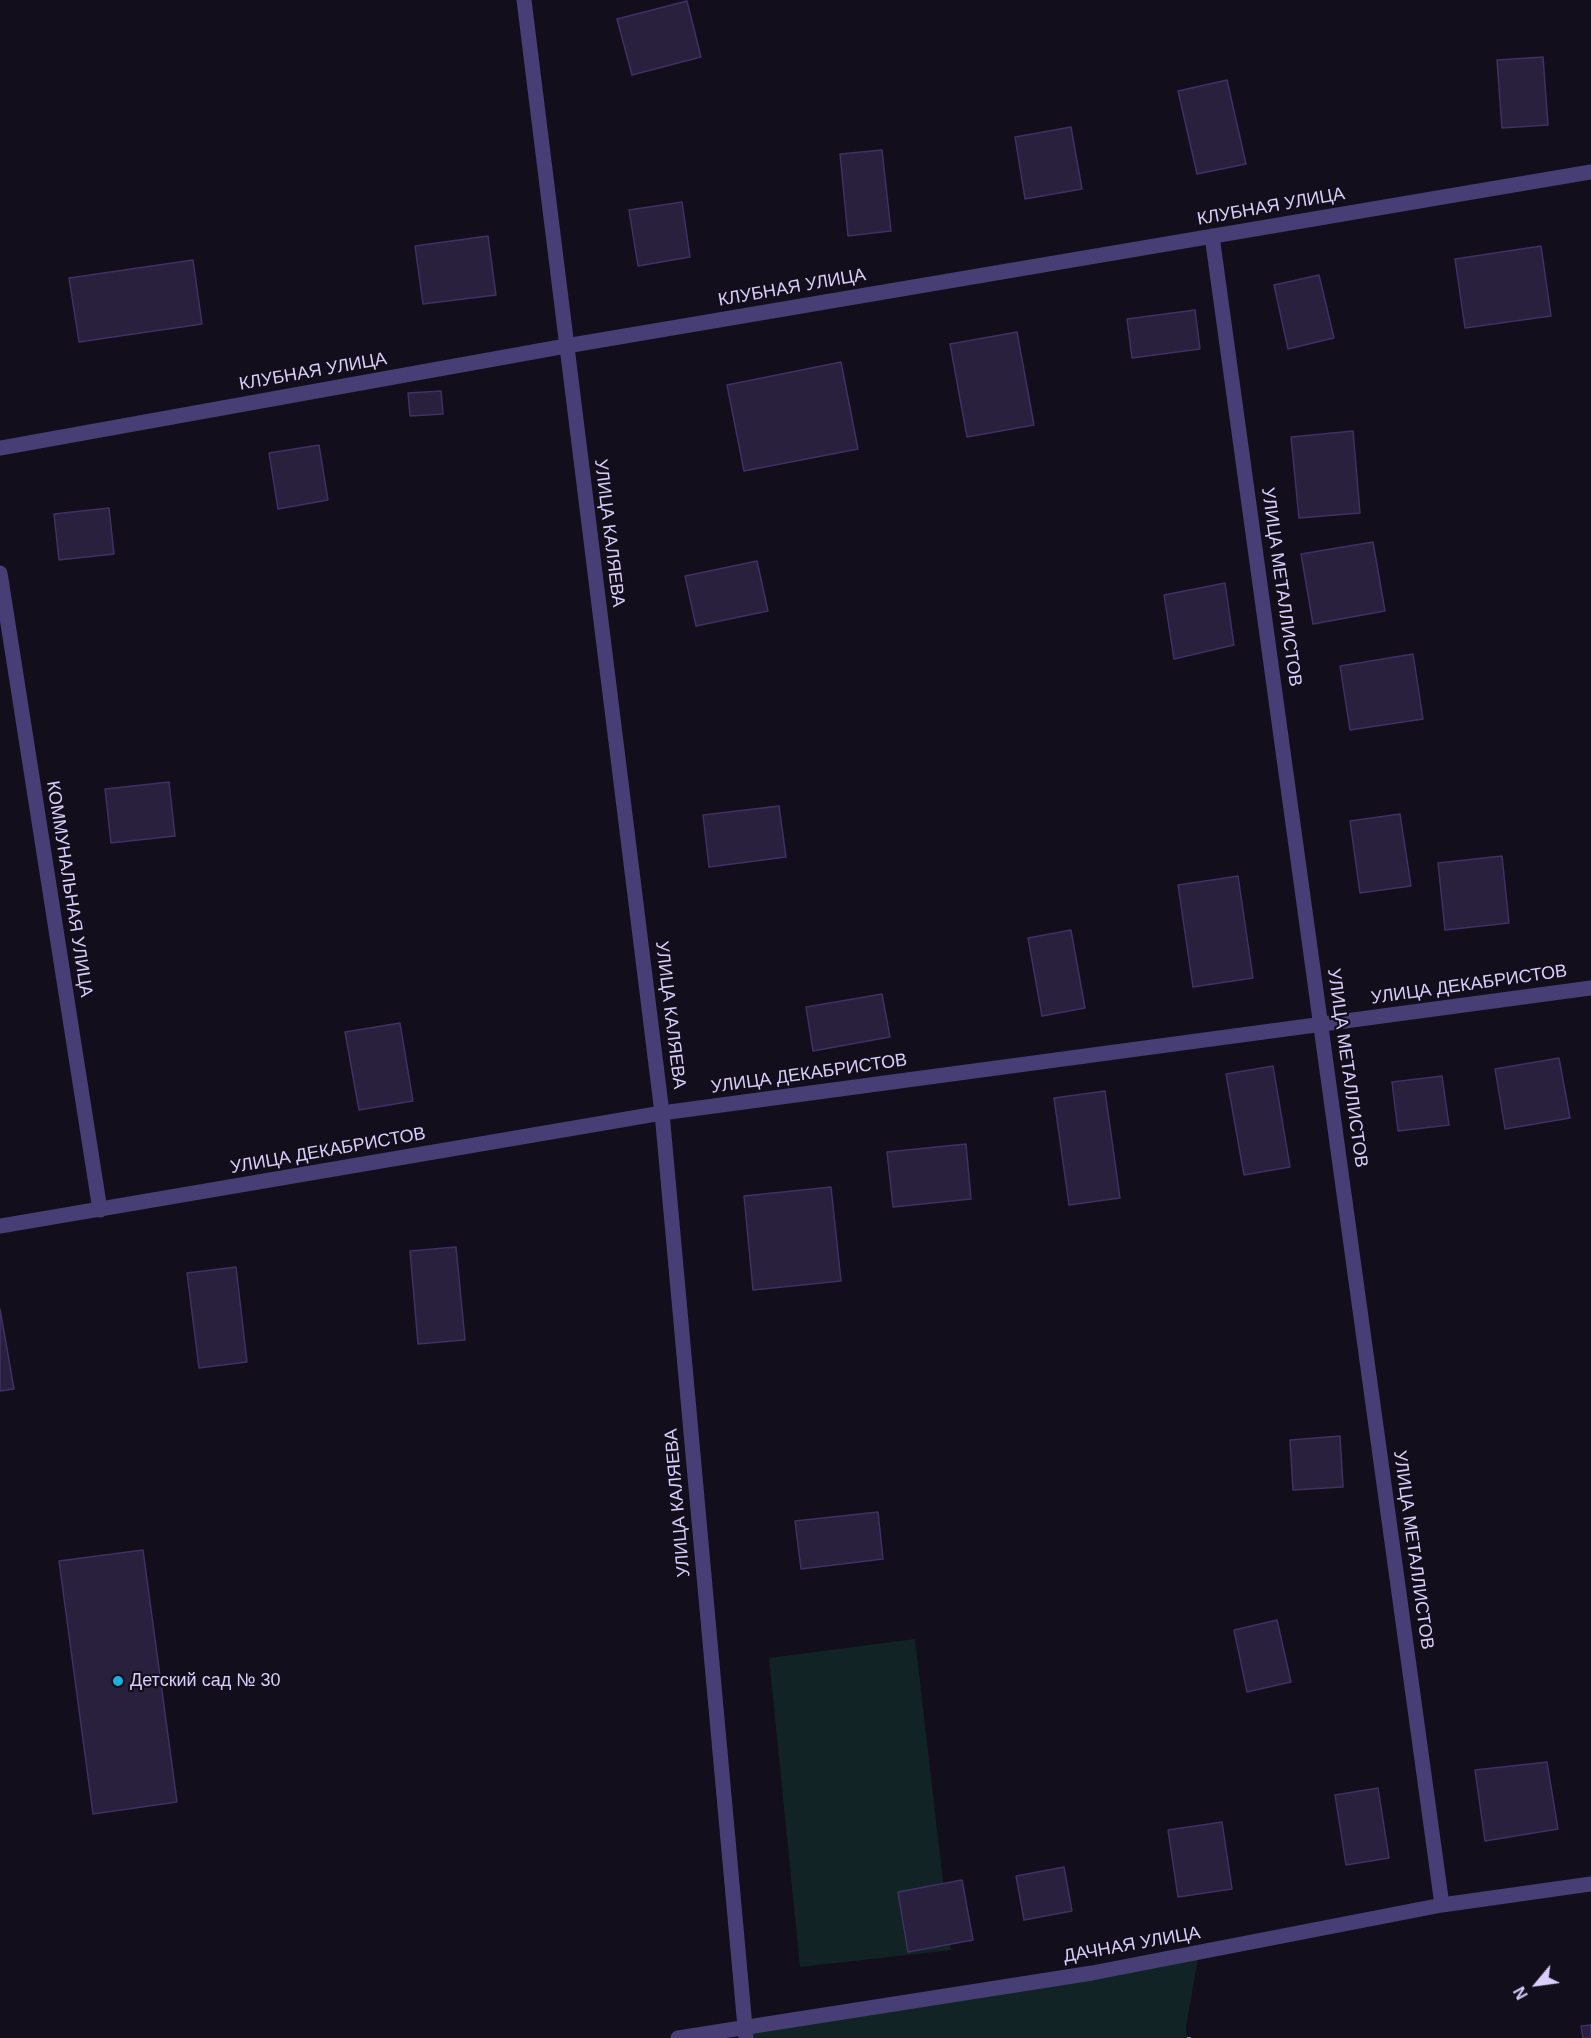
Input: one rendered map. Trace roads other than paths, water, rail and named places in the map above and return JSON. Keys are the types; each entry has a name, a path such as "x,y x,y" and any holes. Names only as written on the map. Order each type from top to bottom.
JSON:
{"street":[{"name":"УЛИЦА КАЛЯЕВА","path":"524,0 662,1113 746,2034"},
{"name":"КЛУБНАЯ УЛИЦА","path":"0,448 566,346 1591,172"},
{"name":"УЛИЦА МЕТАЛЛИСТОВ","path":"1212,236 1442,1905"},
{"name":"КОММУНАЛЬНАЯ УЛИЦА","path":"0,573 100,1210"},
{"name":"УЛИЦА ДЕКАБРИСТОВ","path":"0,1226 662,1113 1591,988"},
{"name":"ДАЧНАЯ УЛИЦА","path":"678,2038 746,2034 1092,1973 1442,1905 1591,1884"}],"place":[{"name":"Детский сад № 30","path":"118,1681"}]}
